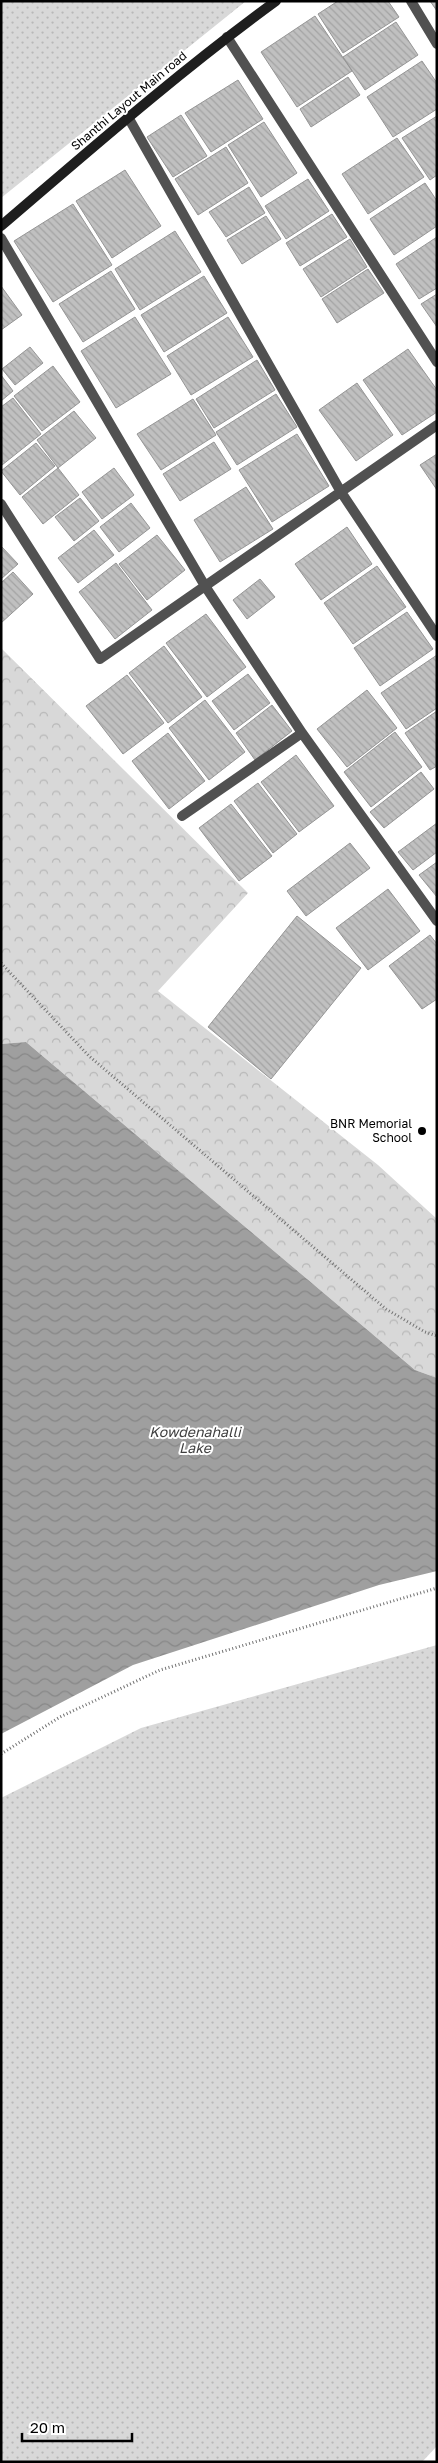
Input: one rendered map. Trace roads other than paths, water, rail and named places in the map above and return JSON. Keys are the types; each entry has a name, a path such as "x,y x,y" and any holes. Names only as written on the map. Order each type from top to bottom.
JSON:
{"street":[{"name":"Shanthi Layout Main road","path":"1,226 128,117 227,36 276,1"},
{"path":"411,1 437,44"},
{"path":"227,36 437,362"},
{"path":"128,117 341,492 437,636"},
{"path":"1,238 205,586 302,733 437,921"},
{"path":"1,504 100,659 437,425"},
{"path":"182,816 302,733"}],"water":[{"name":"Kowdenahalli Lake","path":"26,1042 415,1370 437,1378 437,1571 379,1585 133,1665 1,1734 1,1044"}],"place":[{"name":"BNR Memorial School","path":"422,1131"}]}
